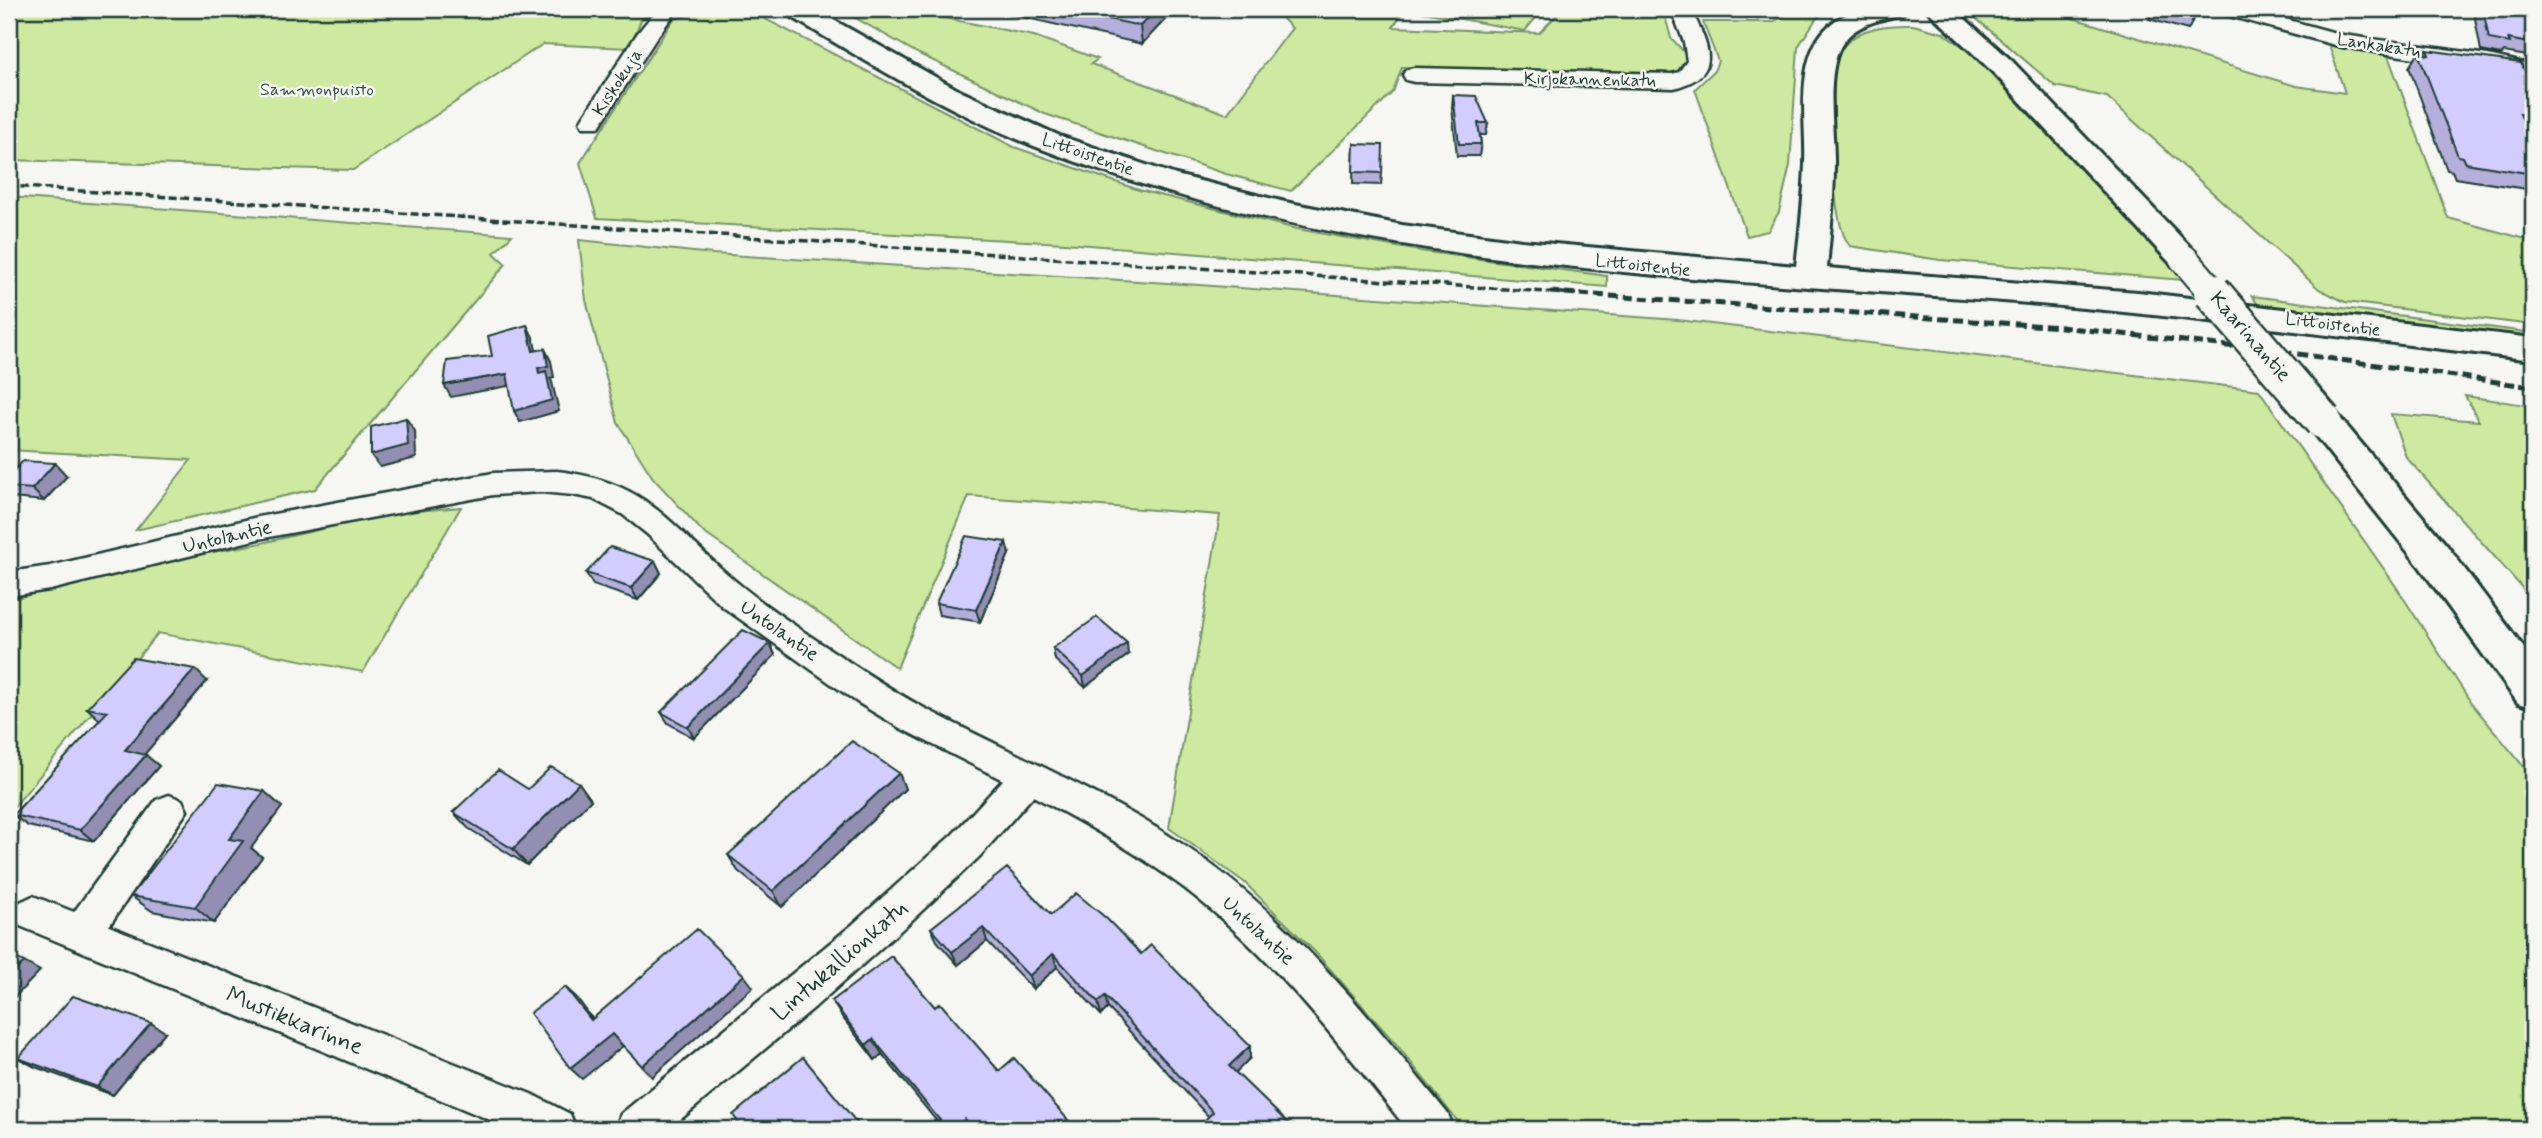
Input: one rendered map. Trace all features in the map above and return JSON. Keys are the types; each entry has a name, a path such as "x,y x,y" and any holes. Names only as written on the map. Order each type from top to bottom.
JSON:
{"street":[{"name":"Kiskokuja","path":"591,122 648,34 668,9"},
{"name":"Littoistentie","path":"796,9 917,80 1014,127 1089,156 1224,198 1328,222 1427,240 1640,265 2163,305 2533,349"},
{"name":"Kirjokannenkatu","path":"1415,75 1674,81 1688,78 1697,71 1700,60 1681,9"},
{"path":"1810,278 1820,167 1822,76 1826,51 1830,40 1840,29 1860,18 1894,9"},
{"name":"Kaarinantie","path":"1939,9 2003,67 2184,258 2434,557 2533,691"},
{"name":"Lankakatu","path":"2226,9 2335,39 2478,60 2533,72"},
{"name":"Untolantie","path":"9,584 50,578 326,514 480,486 540,481 583,486 631,505 716,583 754,613 867,691 1151,844 1223,896 1319,988 1433,1129"},
{"name":"Lintukallionkatu","path":"636,1129 754,1034 874,930 985,827 1028,776"},
{"path":"82,933 169,811"},
{"name":"Mustikkarinne","path":"33,914 516,1109 555,1129"}],"green space":[{"name":"Sammonpuisto","path":"9,9 654,9 641,20 629,48 543,44 353,170 9,160"},
{"path":"702,9 746,9 1014,147 1139,190 1297,229 1420,251 1607,276 1607,287 1065,243 597,218 580,163 673,20"},
{"path":"840,9 894,9 1034,36 1098,59 1091,64 1227,114 1292,28 1276,12 1279,9 1405,9 1393,27 1539,33 1563,9 1663,9 1671,38 1686,54 1686,68 1669,78 1402,67 1393,92 1291,191 1226,174 1045,114 919,54"},
{"path":"1407,9 1543,9 1525,31"},
{"path":"1794,9 1828,9 1816,19 1798,47 1790,165 1779,212 1768,231 1747,236 1695,89 1714,71 1718,61 1703,22 1773,22"},
{"path":"1965,9 2043,9 2296,86 2345,93 2329,45 2387,53 2448,218 2533,241 2533,325 2345,302 2319,289 2107,97 2055,86"},
{"path":"1913,25 1943,33 1971,52 2184,280 1940,260 1850,246 1843,232 1834,187 1834,64 1847,43 1865,31 1888,26"},
{"path":"9,197 512,235 494,253 506,264 315,489 136,530 191,460 9,450"},
{"path":"579,240 713,254 1199,285 1678,320 2259,390 2395,585 2472,704 2533,778 2533,1129 1464,1129 1396,1044 1316,953 1244,882 1169,828 1220,515 969,496 897,668 703,532 653,478 618,423 586,300"},
{"path":"2252,296 2533,333 2533,340 2259,306"},
{"path":"2465,396 2533,406 2533,600 2406,457 2391,414 2479,421"},
{"path":"461,507 363,672 158,633 9,813 9,600 158,562 262,543 385,514"}],"building":[{"path":"1062,9 1157,9 1140,26"},
{"path":"2161,9 2199,9 2194,18"},
{"path":"2483,9 2533,9 2533,44 2508,39 2510,43 2489,39"},
{"path":"2427,50 2521,63 2533,88 2533,116 2520,114 2533,141 2533,174 2466,163 2463,157 2458,156 2418,53 2429,55"},
{"path":"1453,95 1476,96 1488,123 1478,123 1481,144 1459,144"},
{"path":"1354,144 1383,145 1382,173 1353,172"},
{"path":"527,325 533,351 545,349 548,366 538,368 539,373 546,371 552,400 514,411 507,374 444,385 447,361 492,356 488,336"},
{"path":"406,418 408,445 371,455 371,427"},
{"path":"23,461 55,463 32,489 9,487 9,476"},
{"path":"966,536 1006,542 976,610 936,603"},
{"path":"610,547 655,561 631,588 586,573"},
{"path":"1097,617 1127,643 1083,676 1053,648"},
{"path":"743,630 770,643 688,727 661,712"},
{"path":"133,658 195,669 125,750 146,755 80,830 13,815 107,712 87,708"},
{"path":"852,741 899,773 773,891 728,855"},
{"path":"551,767 579,783 513,849 453,812 498,770 528,789"},
{"path":"218,783 264,791 229,839 243,841 195,907 131,896"},
{"path":"1007,868 1051,915 1076,893 1106,918 1141,954 1151,945 1250,1046 1229,1066 1294,1129 1196,1129 1213,1112 1105,996 1098,1002 1053,954 1029,976 983,928 952,952 931,928"},
{"path":"697,929 744,975 642,1066 612,1034 570,1068 530,1013 565,987 591,1020"},
{"path":"9,955 24,962 9,977"},
{"path":"891,956 935,1007 940,1003 999,1071 1014,1058 1076,1129 973,1129 965,1119 954,1129 947,1129 873,1039 866,1045 832,1001"},
{"path":"73,996 151,1023 97,1087 18,1058"},
{"path":"803,1057 862,1129 743,1129 733,1115"},
{"path":"419,1120 438,1129 412,1129"}],"railway":[{"path":"9,186 1576,294"},
{"path":"1550,292 2061,327 2298,354 2533,387"}]}
